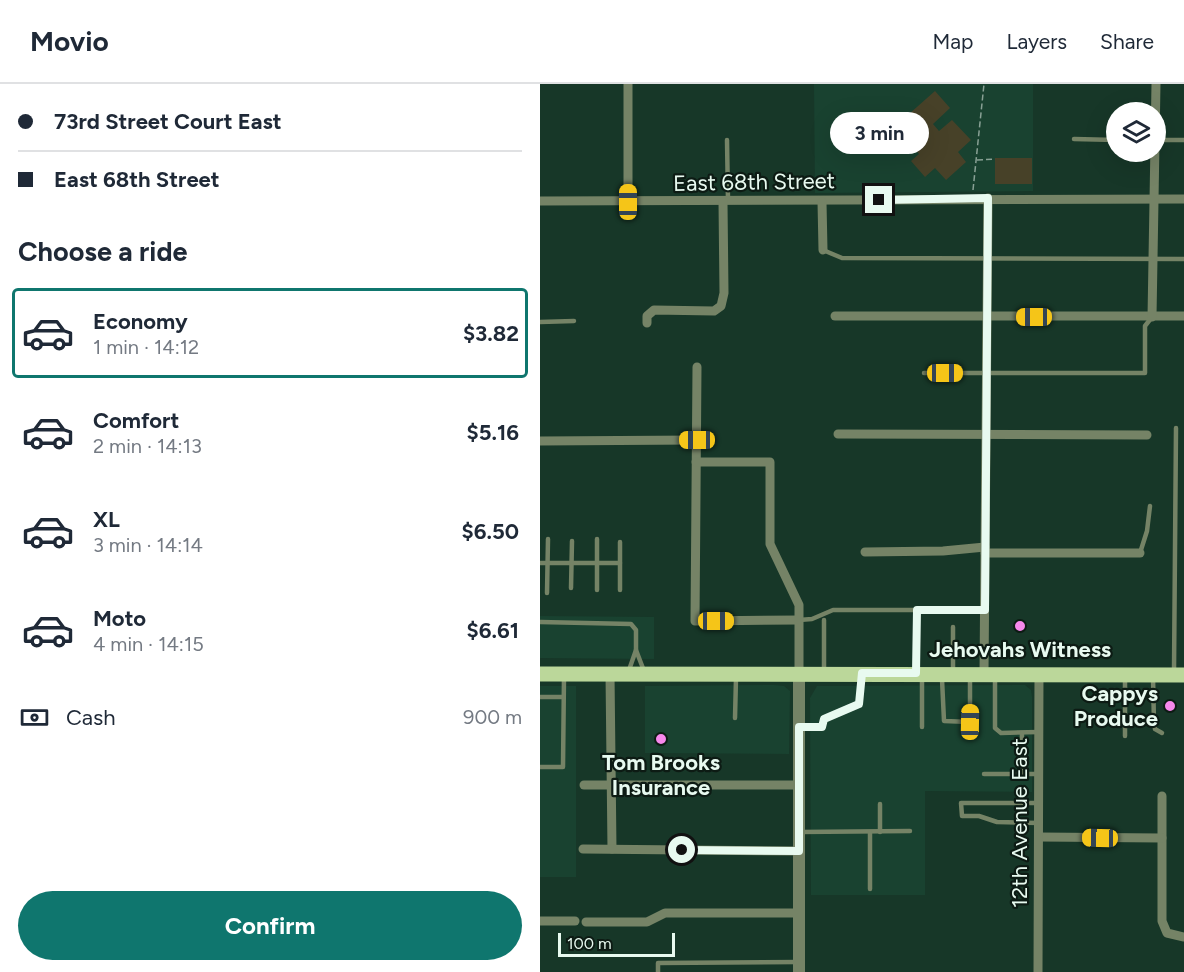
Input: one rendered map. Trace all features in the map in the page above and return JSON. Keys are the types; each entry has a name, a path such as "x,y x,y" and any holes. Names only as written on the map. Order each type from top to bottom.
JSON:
{"main road":[{"path":"540,674 1179,675"}],"street":[{"path":"628,84 628,202"},
{"path":"1156,84 1156,102"},
{"path":"1152,317 1155,162"},
{"path":"983,673 988,198"},
{"name":"East 68th Street","path":"540,201 822,202 988,198 1184,199"},
{"path":"647,323 647,316 654,310 714,311 721,306 724,293 725,202"},
{"path":"822,202 823,250"},
{"path":"835,316 1184,316"},
{"path":"697,367 695,621 799,620"},
{"path":"838,434 1147,435"},
{"path":"540,441 697,440"},
{"path":"696,462 770,462 770,544 775,559 796,596 799,620 799,967"},
{"path":"865,552 985,550 1140,553"},
{"path":"610,674 612,849"},
{"name":"12th Avenue East","path":"1038,972 1039,674"},
{"path":"584,785 799,785"},
{"path":"1162,796 1161,921 1167,933 1184,936"},
{"path":"1039,837 1161,838"},
{"path":"583,849 799,851"},
{"path":"586,922 647,922 665,913 799,913"},
{"path":"540,921 575,921"}],"lane":[{"path":"1074,139 1106,140"},
{"path":"725,202 727,140"},
{"path":"1166,140 1184,140"},
{"path":"823,250 842,258 1184,259"},
{"path":"924,373 1144,373 1145,326 1152,317"},
{"path":"540,322 574,321"},
{"path":"1176,428 1179,675"},
{"path":"1140,553 1147,531 1150,506"},
{"path":"1177,514 1184,514"},
{"path":"548,539 548,593"},
{"path":"597,540 597,590"},
{"path":"571,588 572,542"},
{"path":"620,542 620,590"},
{"path":"540,563 620,563"},
{"path":"799,620 812,619 833,610 985,610"},
{"path":"917,610 922,727"},
{"path":"824,620 824,673"},
{"path":"540,622 630,624 636,630 636,650 628,674"},
{"path":"953,627 953,653 947,673 944,721 970,722 983,673"},
{"path":"636,650 645,674"},
{"path":"953,653 965,653"},
{"path":"799,727 822,727 824,719 859,704 862,673"},
{"path":"983,673 995,728 1001,733 1039,732"},
{"path":"540,767 563,767 564,674"},
{"path":"735,718 736,674"},
{"path":"1125,675 1125,736"},
{"path":"1153,675 1154,724 1155,729 1162,733"},
{"path":"540,697 563,697"},
{"path":"1022,733 1022,774"},
{"path":"984,774 1039,774"},
{"path":"1039,803 961,803 962,816 979,816 997,822 1039,823"},
{"path":"880,804 880,832"},
{"path":"799,832 910,831"},
{"path":"870,832 870,889"},
{"path":"658,972 658,963 799,967"}],"path":[{"path":"973,190 984,84"},
{"path":"976,160 995,159"}],"shaded area":[{"path":"814,84 1033,84 1033,191 815,193"},
{"path":"935,91 950,108 933,124 939,131 952,120 971,140 958,152 966,162 946,180 935,168 925,177 911,161 919,154 904,137 892,147 883,137"},
{"path":"995,158 1032,158 1032,184 995,184"},
{"path":"540,616 654,617 654,659 540,658"},
{"path":"1025,685 1031,690 1032,697 1032,792 925,791 925,895 811,895 810,698 817,686"},
{"path":"540,686 576,686 576,877 540,877"},
{"path":"645,686 784,686 790,691 789,754 645,753"}],"place":[{"name":"Jehovahs Witness","path":"1020,626"},
{"name":"Cappys Produce","path":"1170,706"},
{"name":"Tom Brooks Insurance","path":"661,739"}],"route":[{"path":"682,850 799,851 799,727 822,727 824,719 859,704 862,673 916,673 917,610 985,610 988,198 879,200"}]}
